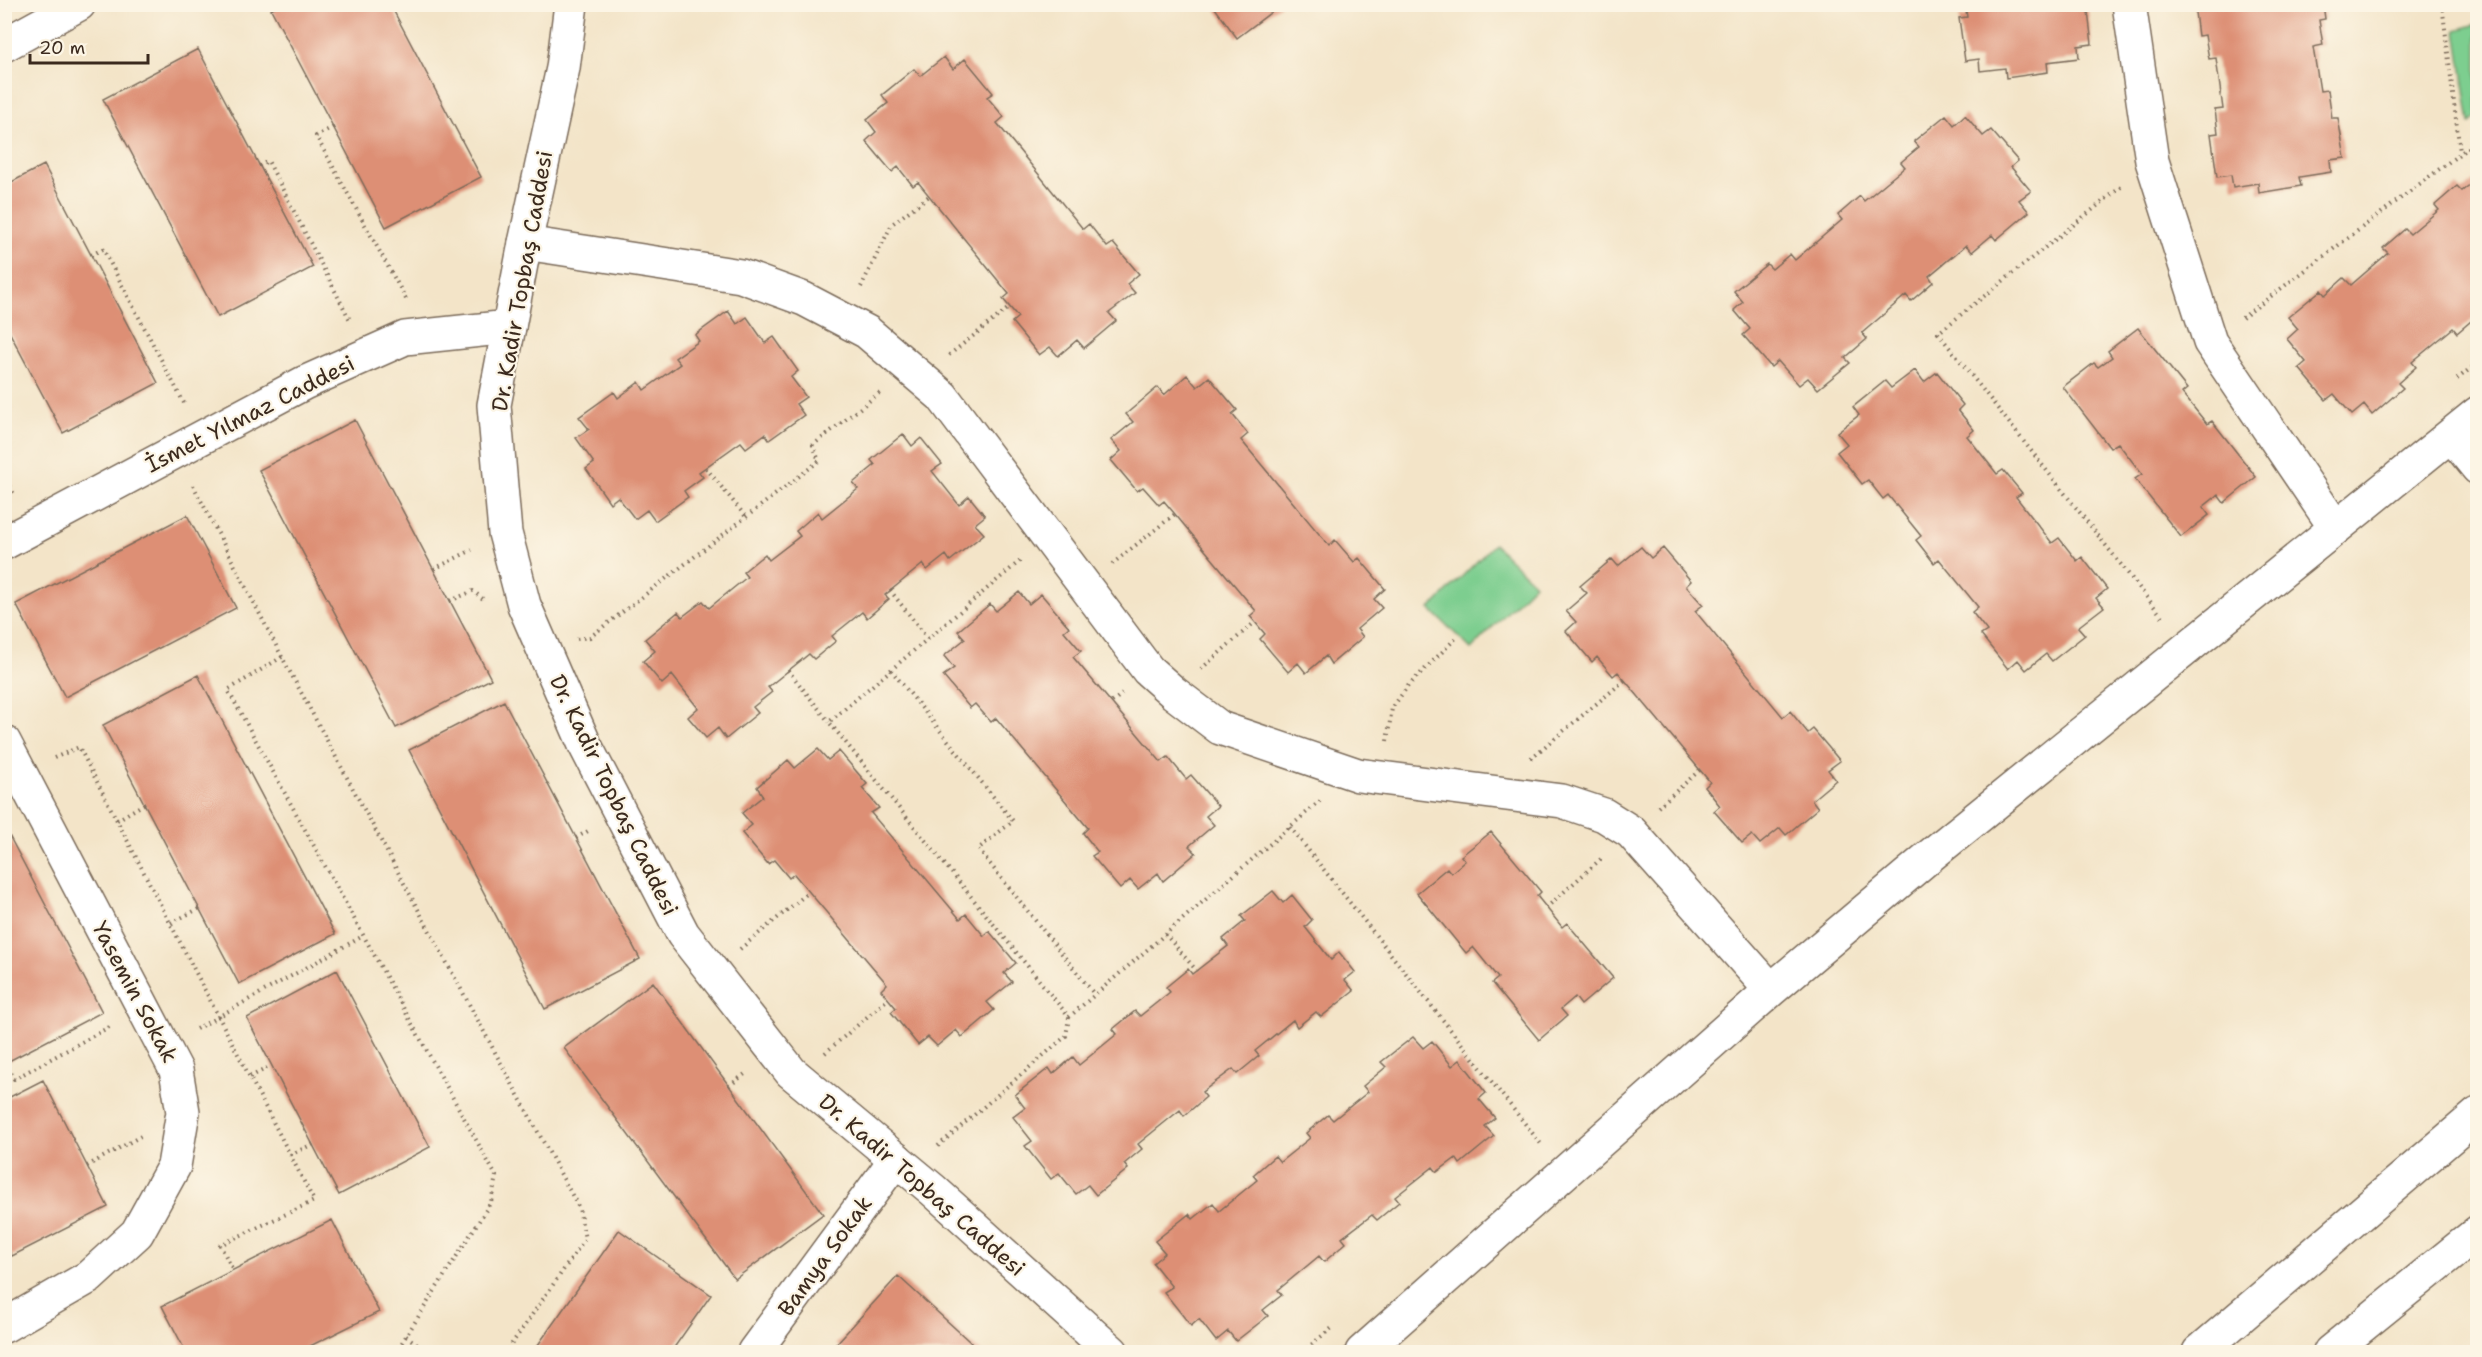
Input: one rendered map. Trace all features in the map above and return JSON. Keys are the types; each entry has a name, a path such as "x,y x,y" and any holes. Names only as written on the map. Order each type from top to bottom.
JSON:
{"street":[{"path":"4,45 79,4"},
{"path":"552,4 563,68"},
{"path":"563,68 571,4"},
{"path":"563,68 584,4"},
{"path":"2129,4 2152,161 2210,342 2335,527"},
{"name":"Dr. Kadir Topbaş Caddesi","path":"563,68 525,243 494,405 505,533 524,605 540,644 585,745 683,934 774,1051 797,1077 903,1165 1112,1353"},
{"path":"525,243 741,276 804,299 867,332 942,396 1148,669 1174,693 1220,728 1367,776 1562,801 1604,815 1630,832 1771,990"},
{"name":"İsmet Yılmaz Caddesi","path":"4,543 304,383 405,338 509,327"},
{"path":"1362,1353 1771,990 1931,855 2478,413"},
{"path":"2451,435 2478,468"},
{"name":"Yasemin Sokak","path":"4,742 176,1070 183,1112 174,1166 137,1233 89,1277 4,1326"},
{"path":"2199,1353 2478,1114"},
{"name":"Bamya Sokak","path":"754,1353 903,1165"},
{"path":"2330,1353 2478,1232"}],"path":[{"path":"2442,4 2460,153"},
{"path":"333,127 316,136 427,336"},
{"path":"2210,342 2478,140"},
{"path":"259,166 268,161 368,355"},
{"path":"2152,161 1938,333 2186,648"},
{"path":"845,321 892,224 929,196"},
{"path":"91,255 103,249 282,657 579,1208 585,1239 506,1353"},
{"path":"540,644 590,638 819,461 813,445 1010,308"},
{"path":"706,468 746,517"},
{"path":"1085,586 1175,514"},
{"path":"829,722 1048,537"},
{"path":"890,590 928,639"},
{"path":"1174,693 1255,622"},
{"path":"903,1165 1066,1036 1069,1017 1290,827 1367,776 1392,708 1408,686 1458,636"},
{"path":"282,657 228,690 496,1176 491,1202 396,1353"},
{"path":"891,669 1013,821 978,849 1095,995"},
{"path":"788,670 1069,1017"},
{"path":"1508,795 1517,769 1624,680"},
{"path":"21,774 79,747 314,1201 220,1245 233,1270"},
{"path":"117,820 144,804"},
{"path":"1290,827 1544,1147 1563,1175"},
{"path":"713,972 809,892"},
{"path":"171,923 200,908"},
{"path":"1165,934 1197,971"},
{"path":"164,1048 363,936"},
{"path":"797,1077 888,999"},
{"path":"4,1063 14,1079 143,1008"},
{"path":"250,1077 271,1066"},
{"path":"87,1166 183,1112"},
{"path":"290,1155 313,1144"},
{"path":"406,1336 429,1353"}],"green space":[{"path":"2477,24 2477,117 2470,123 2456,30"},
{"path":"1494,544 1535,584 1471,649 1430,609"}],"building":[{"path":"279,4 390,4 481,177 386,227 271,9"},
{"path":"1212,4 1282,4 1237,38"},
{"path":"1965,4 2087,4 2092,44 2078,46 2079,58 2047,62 2048,72 2006,78 2005,68 1980,71 1979,59 1965,61 1959,18 1967,17"},
{"path":"2194,4 2323,4 2325,19 2319,20 2323,45 2313,47 2320,91 2328,90 2332,118 2338,118 2345,158 2330,160 2331,172 2299,177 2301,186 2259,193 2258,183 2233,187 2231,175 2217,177 2211,134 2218,133 2215,110 2223,109 2216,58 2209,59 2205,35 2198,36"},
{"path":"198,49 313,267 218,317 103,99"},
{"path":"944,57 953,69 965,59 993,93 987,97 1004,117 997,123 1083,229 1089,224 1107,247 1113,243 1139,274 1127,284 1135,293 1109,313 1116,321 1084,348 1077,340 1058,356 1050,347 1039,355 1012,322 1018,317 1003,299 1009,294 918,182 913,186 898,167 892,172 866,141 876,132 867,120 888,103 882,95 914,69 920,76"},
{"path":"1946,115 1954,125 1965,115 1983,136 1991,130 2018,161 2011,167 2031,191 2019,200 2029,212 1996,240 1992,235 1972,252 1966,245 1929,276 1933,282 1911,301 1906,295 1862,333 1867,339 1845,358 1850,363 1818,389 1808,378 1799,385 1778,361 1771,367 1743,335 1750,329 1734,310 1743,302 1734,291 1767,264 1772,269 1790,254 1795,260 1842,220 1838,215 1860,196 1864,201 1905,167 1901,162 1919,147 1914,141"},
{"path":"44,165 158,383 63,433 4,322 4,186"},
{"path":"2478,178 2478,306 2475,309 2478,315 2457,333 2453,328 2412,362 2416,367 2398,383 2403,388 2372,415 2364,405 2352,415 2334,394 2326,400 2299,368 2306,362 2287,339 2298,329 2288,317 2321,290 2325,295 2344,278 2351,285 2388,253 2383,248 2405,229 2410,234 2439,210 2435,205 2457,186 2462,191"},
{"path":"728,311 737,324 747,317 765,343 774,337 798,371 791,377 806,397 796,404 804,415 769,440 765,434 746,448 741,442 699,472 703,477 684,491 688,497 655,521 647,510 635,519 618,497 610,503 586,469 594,463 576,438 589,429 579,417 614,392 618,398 639,382 644,390 680,364 675,358 699,341 695,335"},
{"path":"2138,328 2187,389 2182,393 2207,424 2212,421 2256,477 2224,503 2218,495 2203,507 2209,515 2181,537 2135,479 2142,474 2118,443 2110,448 2063,387 2094,363 2098,367 2112,357 2108,351"},
{"path":"1915,370 1924,382 1937,372 1963,405 1958,410 1974,430 1967,436 1997,474 2003,470 2022,493 2016,497 2052,543 2059,538 2077,561 2082,557 2107,589 2096,598 2104,607 2078,627 2085,635 2052,661 2046,654 2026,670 2018,660 2008,669 1981,635 1987,631 1972,612 1978,607 1939,559 1934,563 1916,540 1921,536 1888,495 1883,499 1868,480 1862,484 1837,452 1847,444 1837,432 1859,415 1853,407 1885,381 1891,388"},
{"path":"1187,375 1197,387 1209,377 1237,410 1232,414 1248,434 1241,440 1329,546 1335,540 1354,562 1359,558 1385,589 1374,599 1382,608 1357,629 1363,637 1331,664 1326,656 1306,673 1298,663 1288,672 1260,639 1265,634 1250,616 1256,611 1164,501 1159,505 1143,487 1137,491 1111,460 1121,451 1111,440 1133,422 1126,414 1158,387 1164,395"},
{"path":"355,420 491,679 396,728 259,470"},
{"path":"903,434 912,446 921,438 942,464 932,471 959,505 969,496 985,516 975,524 984,534 950,561 946,555 927,570 923,564 885,595 889,599 867,618 862,612 832,636 836,641 814,659 809,654 768,687 772,692 753,707 758,713 726,739 718,728 706,738 688,717 698,708 672,675 662,684 643,661 655,651 645,639 678,612 682,617 703,601 709,608 747,577 743,572 765,554 769,560 800,536 796,531 818,512 822,518 858,489 853,483 875,465 871,460"},
{"path":"187,515 236,608 65,697 16,604"},
{"path":"1641,547 1651,558 1663,548 1691,581 1686,586 1703,605 1695,611 1783,717 1790,711 1808,733 1813,729 1840,761 1828,770 1836,780 1812,800 1818,808 1786,835 1780,828 1760,844 1752,835 1742,843 1714,811 1720,806 1705,787 1710,782 1618,672 1613,676 1597,657 1592,662 1566,631 1576,622 1566,611 1587,593 1580,586 1612,559 1618,566"},
{"path":"1019,592 1029,604 1041,594 1069,627 1064,631 1081,651 1073,657 1161,762 1168,757 1186,779 1191,775 1218,806 1206,816 1214,825 1189,846 1196,853 1163,881 1158,873 1138,889 1130,880 1120,889 1092,856 1098,852 1083,833 1088,828 996,718 991,722 975,704 970,708 943,676 954,668 944,656 965,639 958,631 990,604 996,611"},
{"path":"198,675 335,934 239,984 103,725"},
{"path":"504,701 640,959 545,1009 409,750"},
{"path":"818,749 828,760 839,751 867,784 862,788 879,808 871,813 960,919 966,914 984,936 989,931 1016,963 1004,973 1012,982 987,1002 994,1010 962,1037 956,1030 937,1046 928,1037 918,1045 891,1012 896,1008 881,990 887,984 794,874 789,878 774,860 768,864 742,833 752,825 742,813 763,796 757,787 788,760 795,768"},
{"path":"4,826 102,1012 7,1062 4,1058"},
{"path":"1491,832 1541,892 1537,896 1562,927 1567,923 1613,978 1581,1005 1575,997 1561,1009 1567,1016 1539,1040 1492,983 1498,978 1473,947 1466,953 1417,893 1447,868 1451,873 1465,861 1461,856"},
{"path":"1273,891 1283,903 1292,895 1312,920 1305,927 1331,960 1339,952 1355,972 1345,980 1354,991 1321,1017 1316,1012 1297,1027 1293,1020 1255,1051 1259,1056 1237,1074 1233,1069 1202,1092 1206,1097 1184,1116 1180,1110 1138,1144 1142,1149 1124,1164 1128,1169 1096,1195 1088,1185 1076,1194 1059,1173 1051,1179 1025,1146 1032,1141 1013,1117 1025,1108 1015,1095 1049,1068 1053,1074 1073,1057 1079,1065 1117,1034 1113,1029 1135,1011 1140,1016 1170,992 1166,987 1188,969 1192,974 1228,946 1223,939 1245,921 1241,916"},
{"path":"337,970 430,1147 339,1195 247,1018"},
{"path":"653,982 823,1214 735,1279 564,1048"},
{"path":"1413,1037 1423,1048 1432,1041 1452,1066 1460,1060 1486,1093 1479,1099 1495,1118 1485,1126 1494,1136 1460,1164 1456,1158 1437,1172 1433,1167 1395,1197 1399,1202 1377,1220 1372,1215 1342,1238 1346,1243 1324,1262 1319,1256 1278,1290 1282,1295 1263,1310 1268,1316 1236,1341 1228,1331 1216,1341 1199,1319 1191,1326 1164,1292 1172,1287 1153,1263 1165,1253 1155,1241 1189,1214 1193,1219 1213,1203 1219,1211 1257,1180 1253,1175 1275,1156 1280,1162 1310,1138 1306,1133 1328,1115 1333,1120 1368,1092 1363,1086 1386,1067 1381,1062"},
{"path":"43,1080 108,1207 12,1256 4,1242 4,1100"},
{"path":"332,1220 379,1312 298,1352 186,1352 162,1306"},
{"path":"619,1230 711,1295 671,1352 533,1352"},
{"path":"898,1276 981,1352 846,1352 836,1344"}]}
